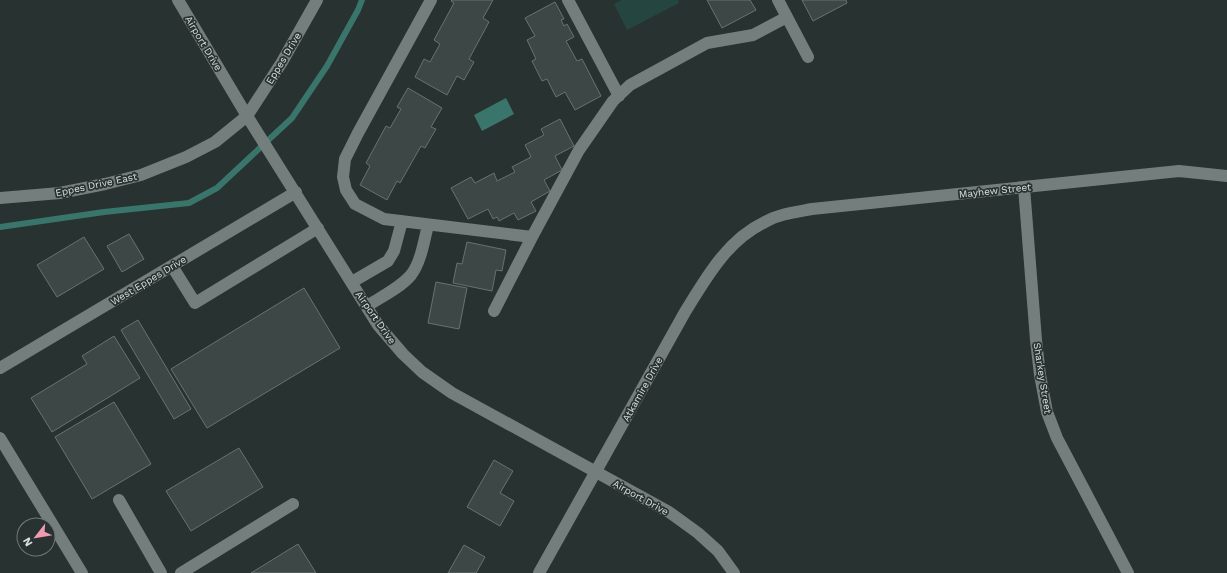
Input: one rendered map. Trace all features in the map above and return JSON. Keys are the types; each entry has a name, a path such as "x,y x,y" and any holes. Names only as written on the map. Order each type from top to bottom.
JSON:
{"street":[{"name":"Airport Drive","path":"178,0 247,116 378,325 402,354 422,372 452,393 668,512 698,533 718,551 734,573"},
{"name":"Eppes Drive","path":"247,116 282,62 317,0"},
{"path":"431,0 345,159 342,177 346,190 355,204 384,219 532,237"},
{"path":"568,0 619,96"},
{"path":"778,0 808,57"},
{"path":"494,311 579,150 613,101 630,85 707,43 753,35 787,17"},
{"name":"Eppes Drive East","path":"2,195 60,193 141,175 186,158 215,142 247,116"},
{"name":"Mayhew Street","path":"765,222 784,214 812,209 1179,171 1227,176"},
{"name":"Sharkey Street","path":"1024,188 1036,340 1040,375 1047,412 1057,438 1128,573"},
{"name":"West Eppes Drive","path":"0,368 296,192"},
{"path":"352,282 388,261 394,251 402,221"},
{"name":"Atkamire Drive","path":"539,573 685,312 710,271 731,247 748,232 765,222"},
{"path":"367,306 401,284 411,275 419,258 428,225"},
{"path":"172,266 195,303 318,228"},
{"path":"0,438 82,573"},
{"path":"119,500 161,573"},
{"path":"181,573 293,504"}],"shaded area":[{"path":"622,0 678,0 679,3 627,30 614,4"},
{"path":"506,98 514,114 482,131 474,115"}],"building":[{"path":"493,0 483,18 489,22 469,59 474,62 464,80 457,76 447,95 415,77 424,59 430,62 440,44 434,40 454,3 451,1"},
{"path":"707,0 750,0 756,10 722,28"},
{"path":"802,0 846,0 847,3 813,21"},
{"path":"555,2 564,19 561,20 564,26 567,24 574,37 566,41 577,61 582,59 601,96 575,110 565,92 556,97 547,79 542,81 532,61 536,59 527,40 535,36 525,18"},
{"path":"408,88 442,108 431,127 436,129 425,148 421,146 400,183 397,181 387,200 360,185 370,166 366,163 386,126 390,128 401,109 397,107"},
{"path":"560,119 574,146 555,156 562,170 544,180 550,191 531,202 536,211 518,220 514,213 499,221 497,217 493,219 488,209 468,219 451,188 471,177 475,183 494,173 497,181 515,172 512,167 531,157 525,145 544,135 541,129"},
{"path":"129,234 144,259 122,272 107,246"},
{"path":"84,237 104,269 57,297 37,265"},
{"path":"467,242 506,250 502,271 496,270 492,291 453,283 457,263 462,264"},
{"path":"436,282 467,288 459,329 428,323"},
{"path":"304,288 340,348 207,428 171,369"},
{"path":"138,320 191,409 174,419 121,330"},
{"path":"114,336 140,378 52,432 31,398 87,364 82,356"},
{"path":"114,402 151,464 92,499 55,437"},
{"path":"239,448 263,487 191,531 166,491"},
{"path":"494,460 513,471 500,493 514,501 500,526 467,507"},
{"path":"298,544 316,573 251,573"},
{"path":"464,545 485,557 476,573 448,573"}],"waterway":[{"path":"0,227 104,212 189,203 217,188 292,118 327,66 362,0"}]}
